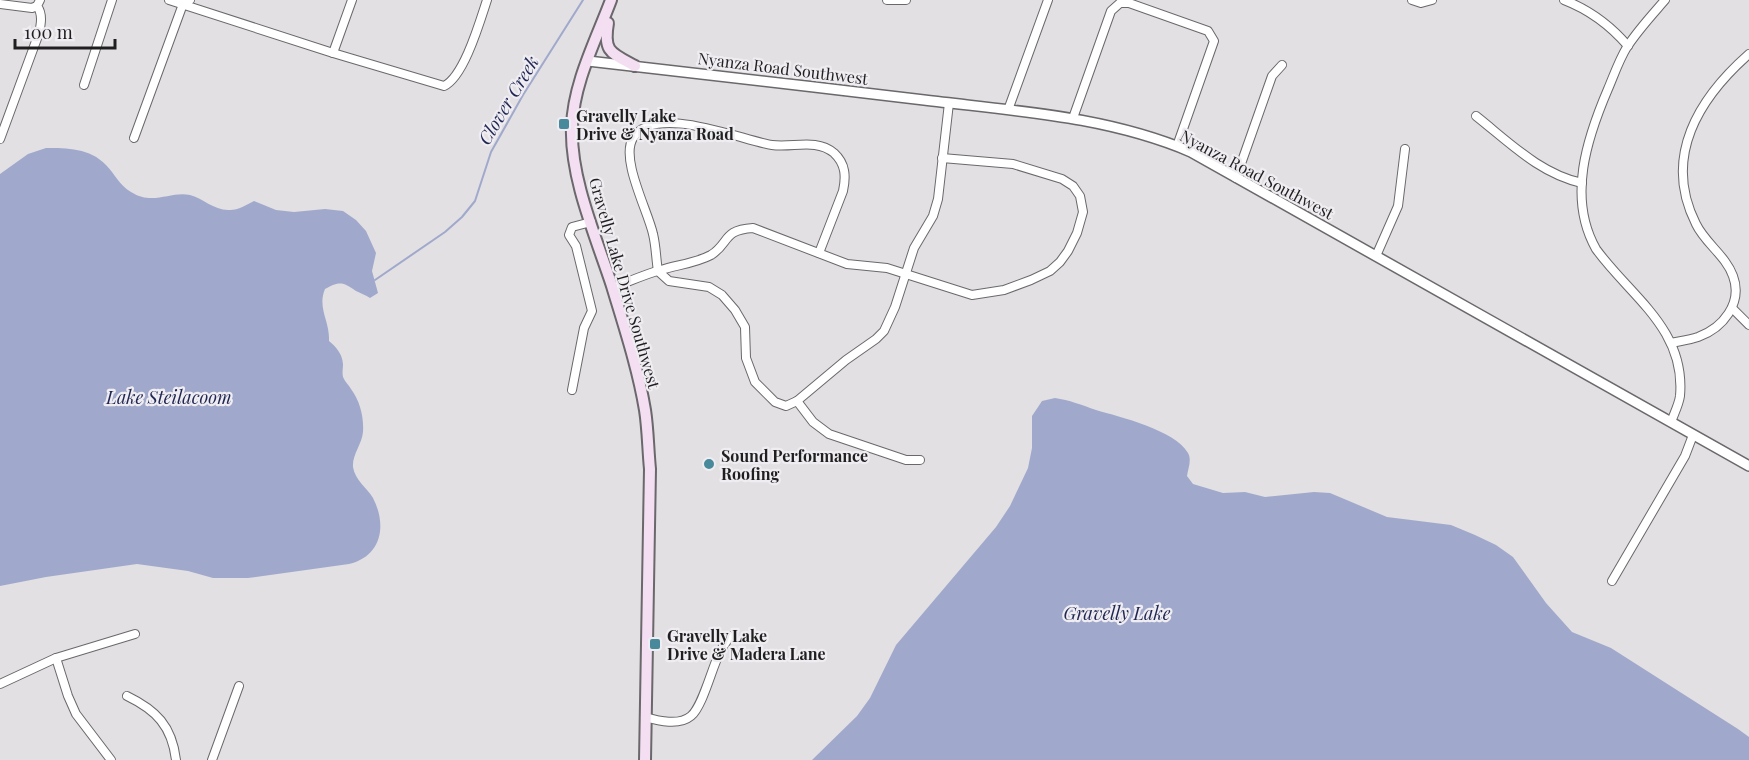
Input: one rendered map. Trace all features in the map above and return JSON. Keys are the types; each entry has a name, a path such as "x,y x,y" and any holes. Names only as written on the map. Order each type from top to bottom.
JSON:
{"main road":[{"name":"Gravelly Lake Drive Southwest","path":"611,0 576,98 572,141 581,186 641,393 647,427 650,469 645,760"},
{"path":"611,0 605,35 606,45 618,57 635,66"}],"street":[{"path":"84,85 112,0"},
{"path":"169,0 186,2 333,53 438,86 447,84 457,74 487,0"},
{"path":"333,53 352,0"},
{"path":"887,0 906,0"},
{"path":"1008,110 1048,0"},
{"path":"1412,0 1421,3 1432,0"},
{"path":"1564,0 1597,16 1628,46"},
{"path":"1665,0 1628,46 1620,60 1593,129 1584,160 1582,183 1584,220 1589,237 1603,258 1659,320 1671,343 1680,380 1680,396 1671,422"},
{"path":"134,138 186,2"},
{"path":"0,4 32,8 39,3 41,22 0,139"},
{"path":"1073,118 1111,11 1116,4 1129,3 1208,32 1213,36 1214,45 1177,146"},
{"path":"1671,343 1705,334 1720,325 1732,308 1735,298 1734,277 1695,223 1686,196 1683,167 1688,138 1707,99 1722,78 1749,54"},
{"name":"Nyanza Road Southwest","path":"588,61 1073,118 1129,130 1177,146 1749,466"},
{"path":"1236,178 1272,76 1282,65"},
{"path":"819,253 843,191 845,180 843,166 833,152 815,145 775,145 697,126 677,124 655,125 643,129 633,139 630,146 630,160 654,234 658,270 669,281 709,287 722,295 735,310 745,327 746,358 758,386 781,406 790,405 884,331 895,307 914,248 933,216 938,199 949,103"},
{"path":"1476,116 1530,160 1561,177 1582,183"},
{"path":"1376,256 1398,206 1405,149"},
{"path":"612,288 658,270 708,256 717,250 730,234 742,229 753,228 852,265 887,268 972,295 1004,290 1032,280 1057,266 1068,251 1080,222 1083,207 1076,189 1062,179 1020,165 942,158"},
{"path":"572,390 592,303 576,246 569,234 572,228 591,222"},
{"path":"1732,308 1749,325"},
{"path":"797,401 813,422 829,434 906,460 920,459"},
{"path":"1612,581 1685,456 1692,435"},
{"path":"0,684 56,658 135,634"},
{"path":"645,717 667,722 691,717 720,651 730,636"},
{"path":"56,658 76,714 111,760"},
{"path":"212,760 239,686"},
{"path":"126,696 150,709 162,721 168,731 176,760"}],"water":[{"name":"Lake Steilacoom","path":"46,148 70,149 93,155 106,165 123,186 139,196 154,198 190,195 218,208 228,210 238,209 254,201 276,210 343,211 366,231 376,253 372,271 378,293 370,298 348,286 338,284 325,289 322,302 329,341 340,353 343,377 357,399 362,415 362,436 353,467 359,480 373,498 380,519 379,538 369,554 349,564 248,578 213,578 188,571 137,564 0,586 0,174 28,154"},
{"name":"Gravelly Lake","path":"1055,398 1132,421 1172,438 1188,453 1190,462 1187,476 1193,484 1223,493 1245,492 1265,497 1314,492 1330,493 1387,517 1451,525 1496,545 1513,557 1546,603 1572,632 1611,648 1749,737 1749,760 812,760 857,716 870,698 896,645 996,527 1010,506 1028,468 1032,448 1032,416 1042,401"}],"waterway":[{"name":"Clover Creek","path":"375,280 445,232 475,201 491,152 523,95 583,0"}],"place":[{"name":"Gravelly Lake Drive & Nyanza Road","path":"564,124"},
{"name":"Sound Performance Roofing","path":"709,464"},
{"name":"Gravelly Lake Drive & Madera Lane","path":"655,644"}]}
